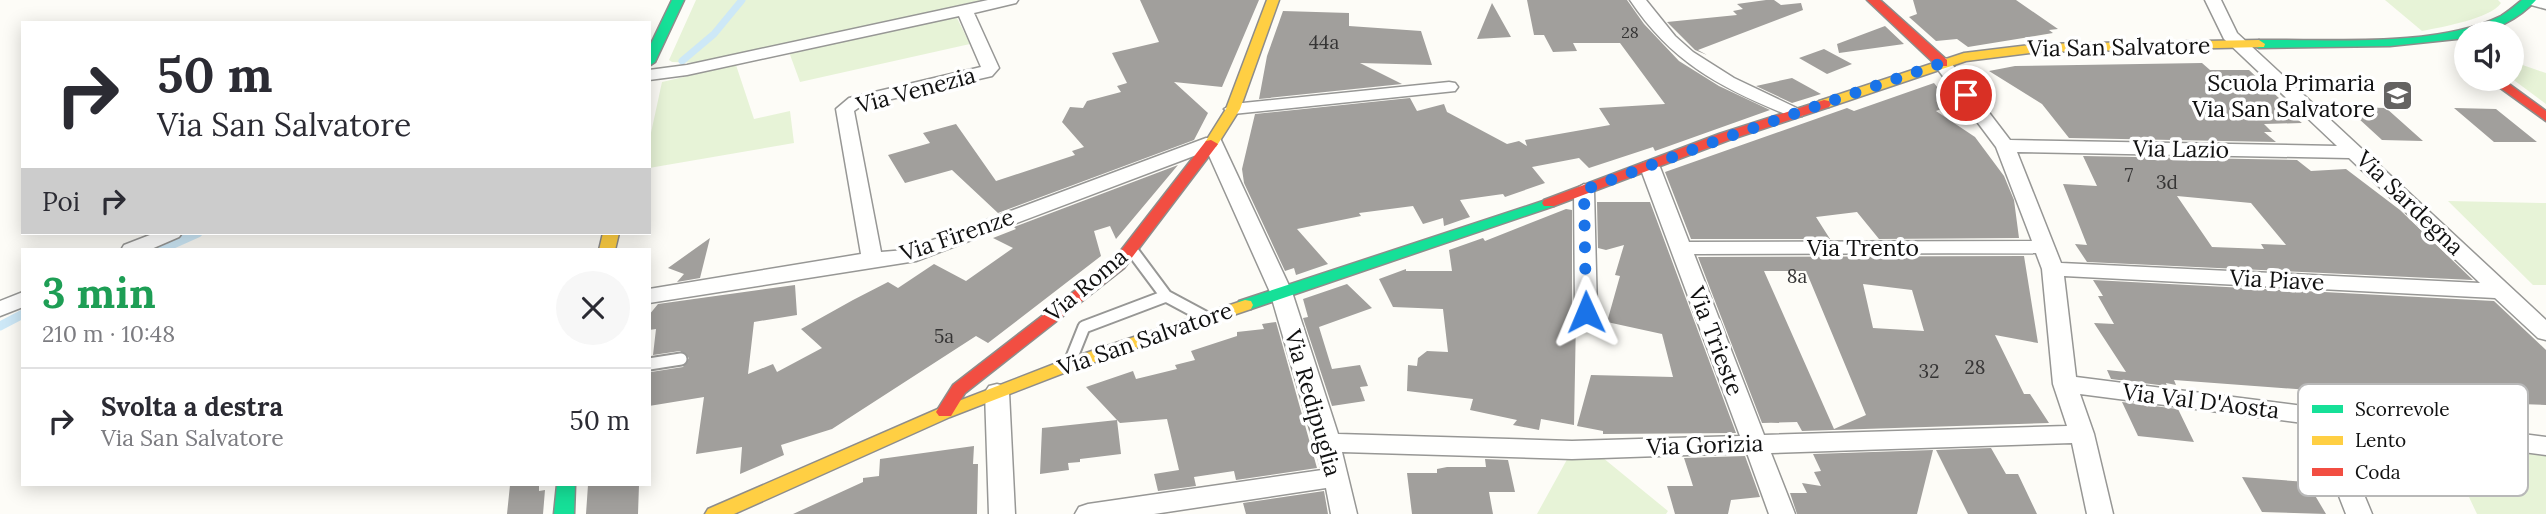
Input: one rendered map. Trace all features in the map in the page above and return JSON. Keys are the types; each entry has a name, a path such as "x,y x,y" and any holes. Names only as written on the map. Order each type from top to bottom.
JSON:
{"street":[{"path":"651,58 678,0"},
{"path":"651,75 687,70 1010,0"},
{"name":"Via Roma","path":"944,413 959,389 1118,265 1131,249 1213,142 1233,109 1273,0"},
{"path":"1639,0 1660,32 1692,62 1741,90 1796,112"},
{"path":"1873,0 1942,63 2005,146 2053,269 2065,384 2082,434 2100,514"},
{"name":"Via Sardegna","path":"2213,0 2230,35 2546,333"},
{"path":"2530,0 2546,4"},
{"name":"Via San Salvatore","path":"2499,21 2530,0"},
{"name":"Via Venezia","path":"872,259 845,109 855,102 986,72 990,68 964,9"},
{"name":"Via San Salvatore","path":"715,514 944,413 1068,365 1584,190 1796,112 1942,63 1996,51 2440,39 2454,36"},
{"path":"2440,39 2454,49"},
{"path":"1233,109 1449,87"},
{"path":"2510,91 2546,117"},
{"path":"1213,142 1280,292"},
{"name":"Via Firenze","path":"651,296 872,259 909,256 1213,142"},
{"name":"Via Lazio","path":"2005,146 2357,152"},
{"name":"Via Trieste","path":"1650,167 1783,514"},
{"path":"1584,190 1586,312"},
{"path":"136,248 167,235"},
{"name":"Via Trento","path":"1681,248 2045,247"},
{"name":"Via Piave","path":"2053,269 2501,291"},
{"name":"Via Redipuglia","path":"1280,292 1328,443 1344,514"},
{"path":"0,309 21,300"},
{"name":"Via Val D'Aosta","path":"2065,384 2298,413"},
{"path":"997,392 1002,514"},
{"name":"Via Gorizia","path":"1328,443 1572,450 2082,434"},
{"name":"Via Val D'Aosta","path":"2528,444 2546,446"},
{"path":"1088,514 1334,478"},
{"path":"564,514 566,486"},
{"path":"2352,496 2359,514"}],"lane":[{"path":"1131,249 1166,296 1207,318"},
{"path":"1068,365 1084,327 1166,296"},
{"path":"651,364 681,359"}],"green space":[{"path":"696,0 982,0 699,63 672,62 669,60"},
{"path":"2385,0 2498,0 2501,3 2487,14 2476,18 2454,21 2454,25 2422,31"},
{"path":"955,14 970,44 800,82 789,52"},
{"path":"736,65 754,119 790,111 794,143 651,168 651,133 662,82"},
{"path":"2524,65 2546,73 2546,104 2524,88"},
{"path":"2448,201 2546,203 2546,285 2533,285"},
{"path":"2528,452 2546,454 2546,514 2477,514 2468,496 2528,496"},
{"path":"1597,453 1668,511 1666,514 1537,514 1570,454"}],"building":[{"path":"1140,0 1259,0 1222,87 1174,82 1208,113 1194,140 998,213 952,170 905,183 888,155 930,143 923,133 956,124 996,181 1075,155 1072,151 1084,147 1062,122 1070,107 1083,108 1087,101 1121,92 1117,86 1127,83 1112,53 1159,42"},
{"path":"1527,0 1627,0 1644,24 1679,61 1719,86 1770,110 1655,151 1653,147 1589,168 1579,158 1532,167 1545,183 1505,197 1503,194 1460,200 1470,217 1444,226 1443,218 1423,224 1413,206 1359,213 1361,216 1297,229 1328,264 1296,275 1294,268 1285,271 1244,183 1242,169 1255,114 1410,98 1417,111 1444,104 1447,112 1507,144 1519,141 1527,146 1525,140 1610,125 1599,108 1665,104 1620,43 1573,43 1577,51 1553,52 1544,35 1534,35"},
{"path":"1774,0 1781,5 1801,3 1803,10 1698,50 1707,55 1695,50 1667,22 1737,15 1733,11 1743,9 1737,4"},
{"path":"1913,0 2016,0 2058,29 2049,30 2053,33 1968,47 1957,39 1936,41 1909,17 1917,14"},
{"path":"1492,3 1511,37 1477,39"},
{"path":"1283,11 1349,13 1349,26 1421,31 1432,65 1360,63 1402,84 1259,99 1267,56"},
{"path":"1885,26 1904,44 1839,53 1837,44"},
{"path":"1824,49 1852,64 1827,74 1799,58"},
{"path":"2202,63 2210,70 2249,70 2298,116 2293,116 2302,123 2264,124 2272,132 2264,132 2276,142 2069,138 2042,104 1989,71 2015,66"},
{"path":"1792,78 1821,94 1792,103 1756,86"},
{"path":"1934,83 1952,105 1936,111 1975,137 2004,176 2014,200 2019,238 1879,239 1857,212 1816,217 1830,239 1691,239 1665,172 1847,108 1854,111"},
{"path":"2346,107 2386,108 2423,141 2382,140"},
{"path":"2454,108 2496,109 2537,142 2494,142"},
{"path":"2083,156 2297,160 2311,171 2346,169 2400,210 2473,280 2087,262 2075,244 2087,245 2063,184 2097,186","holes":["2177,196 2251,203 2286,245 2261,244 2264,249 2212,247"]},
{"path":"1178,165 1116,239 1110,226 1094,231 1101,256 988,343 976,336 832,429 781,445 784,455 740,474 742,447 696,454 704,397 651,406 651,372 683,367 689,358 680,351 653,355 656,329 651,330 651,313 658,304 795,285 797,315 754,322 748,374 773,364 777,372 822,348 801,329 888,282 898,288 934,264 966,281 1013,248 993,238 1016,229 1014,227"},
{"path":"1597,202 1650,202 1736,433 1603,434 1603,431 1577,426 1591,375 1673,377 1662,334 1607,322 1620,276 1615,275 1624,245 1606,250 1598,248"},
{"path":"1566,209 1572,210 1572,312 1576,318 1574,425 1541,419 1539,430 1513,425 1517,420 1470,410 1473,399 1407,391 1408,365 1417,366 1418,358 1427,351 1448,352 1443,309 1393,307 1379,279 1406,269 1452,271 1449,250 1483,238 1485,241"},
{"path":"710,238 700,278 677,282 684,274 668,268"},
{"path":"2024,256 2038,343 1995,335 2024,394 2030,394 2049,423 1802,431 1797,422 1762,423 1698,257","holes":["1764,271 1806,271 1866,415 1834,429","1863,284 1912,290 1924,331 1873,328"]},
{"path":"2093,280 2494,301 2546,350 2546,405 2528,404 2528,384 2298,384 2298,389 2174,380 2176,385 2166,383 2167,386 2111,379 2107,370 2126,372 2094,323 2114,324 2098,296 2103,296"},
{"path":"1347,284 1372,308 1319,327 1332,369 1360,365 1368,386 1360,387 1365,401 1332,406 1303,318 1308,317 1303,299"},
{"path":"1276,322 1317,468 1236,480 1234,471 1194,477 1196,486 1158,491 1154,474 1179,470 1167,419 1120,423 1086,387 1133,371 1136,379 1177,369 1175,365 1195,360 1191,351 1237,336 1237,332 1264,329 1262,324"},
{"path":"2122,402 2178,409 2194,442 2138,436"},
{"path":"1117,420 1121,454 1080,459 1080,462 1068,463 1069,470 1040,474 1042,428"},
{"path":"974,446 973,464 978,464 977,514 793,514 863,482 863,478 879,476 880,459"},
{"path":"1991,448 2006,474 2018,474 2037,514 1968,514 1936,450"},
{"path":"1933,450 1917,514 1797,514 1790,493 1807,493 1802,483 1821,486 1814,472 1821,471 1813,454"},
{"path":"1745,456 1760,497 1731,500 1728,514 1675,514 1667,486 1693,486 1684,458"},
{"path":"1485,459 1508,460 1515,492 1489,492 1493,514 1412,514 1407,473 1437,473 1437,469 1447,467 1486,467"},
{"path":"2242,477 2298,481 2298,496 2315,496 2326,514 2262,512"},
{"path":"510,486 539,486 539,491 545,490 543,514 507,514"},
{"path":"588,486 639,486 638,514 586,514"},
{"path":"1324,491 1328,514 1246,514 1243,503"}],"waterway":[{"path":"682,61 714,34 742,0"},
{"path":"164,248 194,235"},
{"path":"0,326 21,315"}],"traffic: fast":[{"path":"651,58 678,0"},
{"path":"2499,21 2530,0"},
{"path":"2259,44 2390,42 2454,35"},
{"path":"1245,305 1549,203"},
{"path":"564,514 566,486"}],"traffic: slow":[{"path":"1211,144 1233,109 1273,0"},
{"path":"1824,104 1964,57 2038,48 2259,44"},
{"path":"607,248 611,235"},
{"path":"715,514 944,413 1068,365 1245,305"}],"traffic: jam":[{"path":"1873,0 1942,63"},
{"path":"2510,91 2546,117"},
{"path":"1549,203 1724,137 1824,104"},
{"path":"945,412 959,389 1118,265 1211,144"}],"place":[{"name":"Scuola Primaria Via San Salvatore","path":"2398,96"}],"route":[{"path":"1586,312 1584,190 1796,112 1942,63 1966,95"}]}
